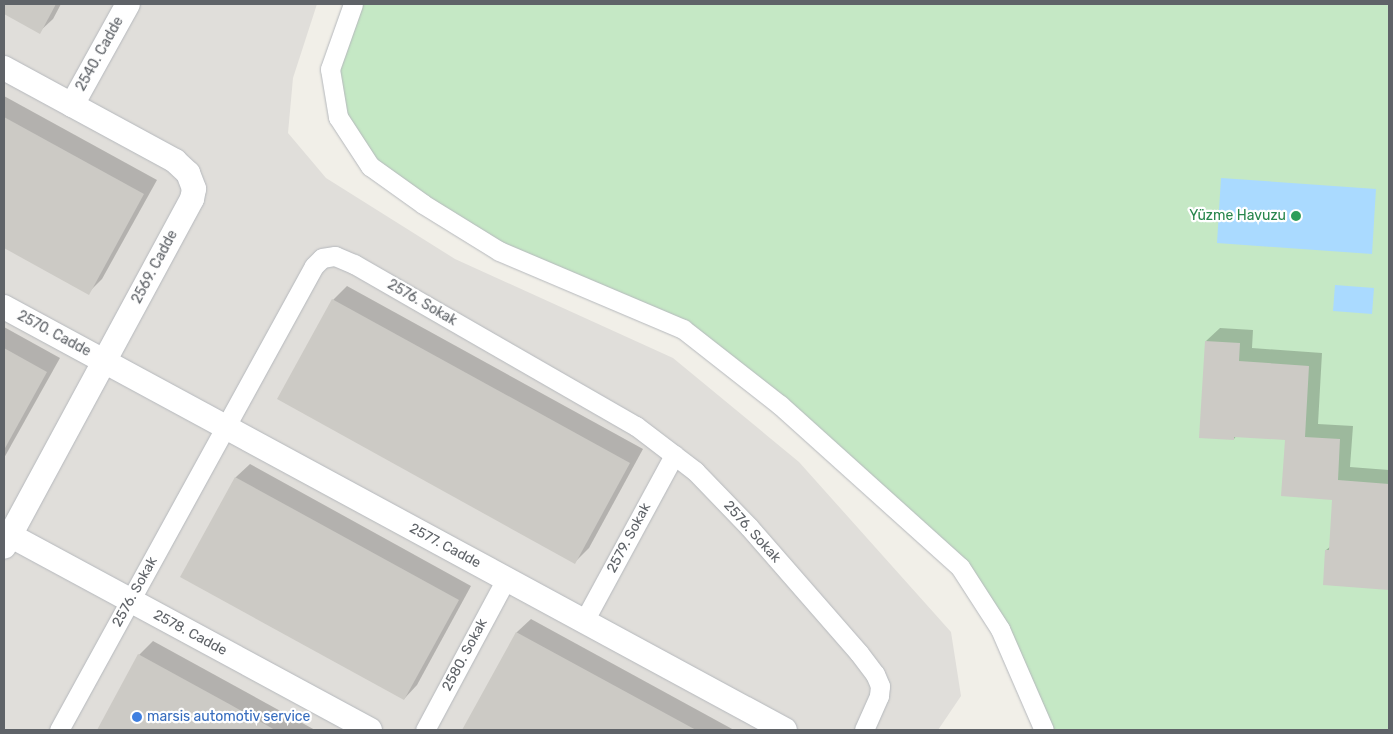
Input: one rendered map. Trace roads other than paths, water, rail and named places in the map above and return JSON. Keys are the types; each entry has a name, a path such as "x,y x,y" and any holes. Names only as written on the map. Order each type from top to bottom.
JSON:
{"street":[{"name":"2540. Cadde","path":"72,105 128,4"},
{"path":"353,4 330,70 338,117 370,166 423,204 499,251 683,329 780,405 960,567 1000,629 1044,730"},
{"name":"2569. Cadde","path":"4,68 175,160 188,173 194,189 192,200 6,538"},
{"name":"2576. Sokak","path":"59,730 314,266 322,258 335,256 354,264 636,426 695,471 749,527 859,653 875,674 880,686 879,696 864,730"},
{"name":"2570. Cadde","path":"4,306 104,361"},
{"name":"2577. Cadde","path":"104,361 785,730"},
{"name":"2579. Sokak","path":"584,621 674,455"},
{"name":"2578. Cadde","path":"6,538 130,601 370,730"},
{"name":"2580. Sokak","path":"425,730 506,579"}],"water":[{"name":"Yüzme Havuzu","path":"1221,178 1376,189 1372,254 1217,243"},
{"path":"1335,285 1374,288 1372,314 1333,311"}],"place":[{"name":"Yüzme Havuzu","path":"1296,216"},
{"name":"marsis automotiv service","path":"137,717"}]}
